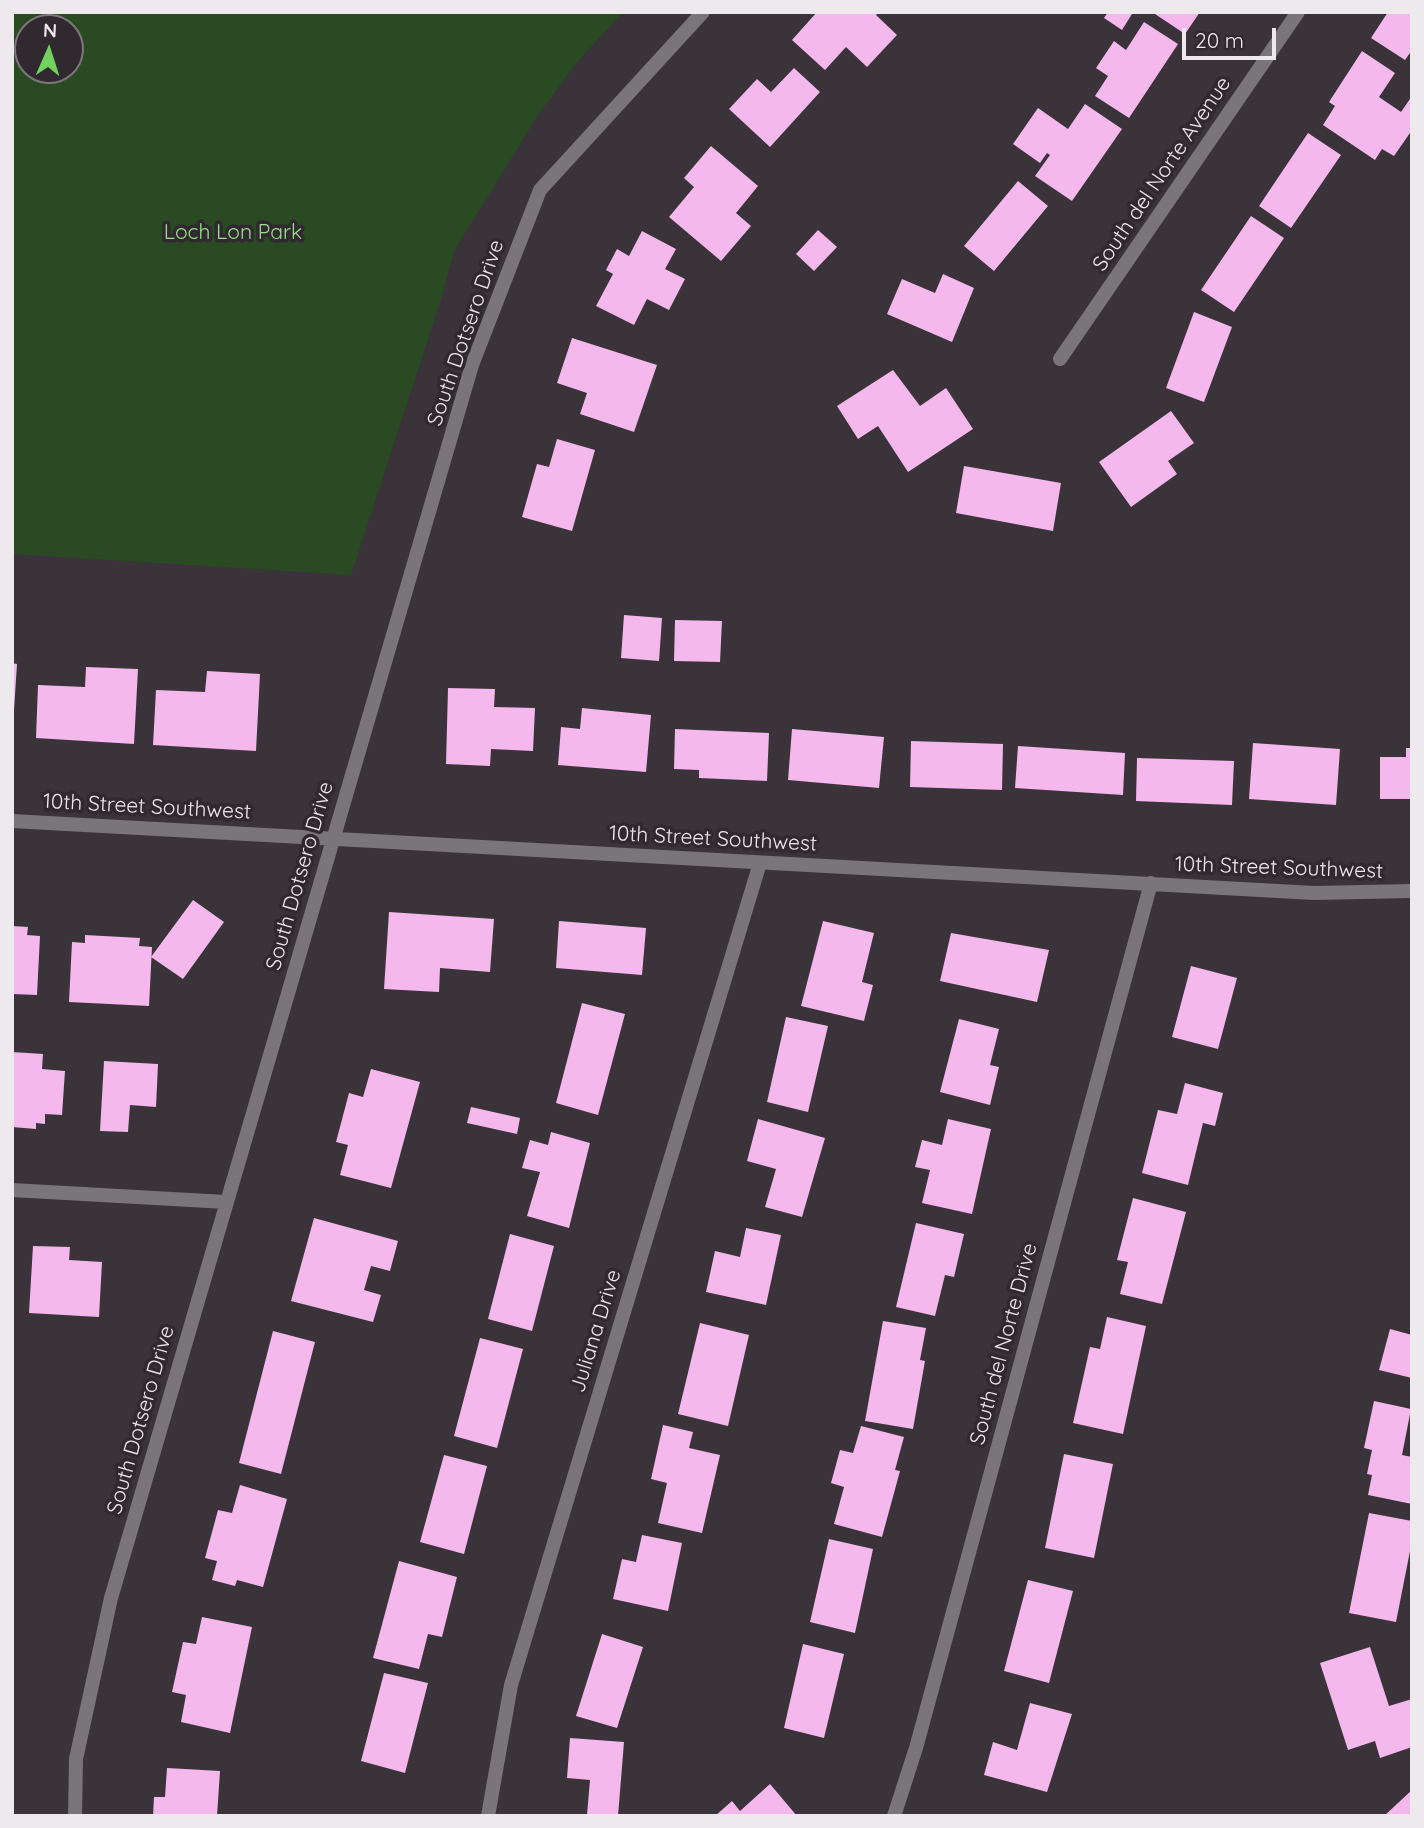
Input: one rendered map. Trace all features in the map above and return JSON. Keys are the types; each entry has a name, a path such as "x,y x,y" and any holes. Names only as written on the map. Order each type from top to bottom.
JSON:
{"street":[{"name":"South Dotsero Drive","path":"75,1816 76,1759 111,1598 472,365 540,190 703,12"},
{"name":"South del Norte Avenue","path":"1060,359 1298,12"},
{"name":"10th Street Southwest","path":"12,821 1314,893 1412,891"},
{"name":"Juliana Drive","path":"488,1816 511,1685 760,863"},
{"name":"South del Norte Drive","path":"894,1816 923,1721 1151,883"},
{"path":"12,1190 226,1202"}],"green space":[{"name":"Loch Lon Park","path":"12,12 623,12 577,62 538,115 454,251 441,299 351,575 12,554"}],"building":[{"path":"817,12 879,12 876,15 897,35 867,67 846,47 825,70 792,40"},
{"path":"1108,12 1132,14 1122,30 1104,18"},
{"path":"1152,12 1200,12 1185,34"},
{"path":"1388,12 1412,12 1412,50 1405,60 1371,38"},
{"path":"1144,22 1178,44 1129,118 1095,96 1108,76 1096,68 1114,41 1126,50"},
{"path":"1362,51 1395,73 1379,97 1401,112 1412,96 1412,130 1394,156 1382,149 1375,160 1323,125 1335,106 1329,102"},
{"path":"794,68 820,92 770,147 729,109 757,79 771,92"},
{"path":"1085,104 1122,129 1072,201 1035,176 1050,155 1047,153 1040,163 1013,144 1038,108 1068,129"},
{"path":"1308,133 1341,155 1291,228 1259,206"},
{"path":"711,146 758,186 736,213 751,226 721,261 669,217 694,187 684,178"},
{"path":"1018,181 1048,206 994,271 964,246"},
{"path":"1251,216 1284,238 1234,312 1201,290"},
{"path":"818,230 837,247 814,271 796,254"},
{"path":"642,231 676,249 665,269 685,279 669,310 647,299 634,325 596,306 613,274 606,270 617,249 629,256"},
{"path":"943,274 974,288 952,342 887,314 902,279 935,293"},
{"path":"1194,312 1232,327 1204,402 1166,388"},
{"path":"572,338 657,365 634,432 580,414 587,393 557,383"},
{"path":"893,370 920,406 946,388 973,429 908,472 878,426 858,439 837,406"},
{"path":"1171,411 1194,443 1168,461 1177,474 1131,507 1099,462"},
{"path":"557,439 595,450 572,531 522,517 537,464 549,467"},
{"path":"964,466 1061,483 1053,531 956,513"},
{"path":"624,615 662,618 659,661 621,658"},
{"path":"675,620 722,621 720,662 674,661"},
{"path":"12,663 17,664 14,710 12,710"},
{"path":"86,667 138,669 134,744 36,738 38,685 85,687"},
{"path":"207,671 260,674 256,751 153,745 156,690 205,692"},
{"path":"448,688 495,689 494,707 535,708 533,751 491,749 490,766 446,764"},
{"path":"582,708 651,715 646,772 558,765 561,727 580,729"},
{"path":"675,729 769,733 767,781 699,778 699,770 674,769"},
{"path":"792,729 884,737 879,788 788,780"},
{"path":"911,741 1003,744 1002,790 910,787"},
{"path":"1253,743 1340,749 1336,805 1249,799"},
{"path":"1018,746 1125,753 1123,795 1015,788"},
{"path":"1406,748 1412,748 1412,799 1380,799 1380,757 1406,757"},
{"path":"1137,758 1234,761 1232,805 1136,801"},
{"path":"193,900 224,922 183,979 151,957"},
{"path":"389,912 494,919 490,972 440,968 439,992 384,989"},
{"path":"559,921 646,928 642,975 556,968"},
{"path":"823,921 874,933 862,982 873,985 864,1021 801,1006"},
{"path":"12,926 28,927 27,935 40,936 37,995 12,994"},
{"path":"951,933 1049,950 1037,1002 940,981"},
{"path":"85,935 140,938 139,946 152,947 149,1006 69,1002 72,942 85,943"},
{"path":"1191,966 1237,978 1218,1049 1172,1037"},
{"path":"582,1003 625,1014 598,1115 556,1103"},
{"path":"786,1017 828,1026 808,1112 767,1102"},
{"path":"959,1019 999,1029 990,1065 999,1067 990,1105 940,1092"},
{"path":"12,1052 43,1054 42,1069 65,1071 62,1115 45,1114 45,1124 36,1123 36,1129 12,1127"},
{"path":"104,1061 158,1064 156,1107 130,1105 128,1132 100,1131"},
{"path":"371,1069 420,1082 391,1188 340,1175 348,1145 336,1142 349,1093 363,1097"},
{"path":"1185,1083 1223,1093 1215,1126 1203,1123 1188,1185 1142,1173 1158,1110 1177,1114"},
{"path":"471,1107 520,1118 517,1134 467,1123"},
{"path":"758,1119 825,1138 802,1217 765,1207 776,1169 747,1161"},
{"path":"948,1119 991,1129 972,1214 922,1203 930,1170 915,1167 922,1140 942,1145"},
{"path":"551,1132 590,1143 569,1228 527,1216 540,1172 522,1168 530,1140 548,1145"},
{"path":"1133,1198 1186,1212 1162,1304 1120,1294 1128,1262 1117,1260"},
{"path":"314,1218 398,1241 390,1271 371,1266 364,1290 381,1295 373,1322 291,1301"},
{"path":"916,1223 964,1234 954,1277 945,1275 935,1316 896,1307"},
{"path":"746,1228 781,1235 766,1305 706,1292 715,1251 740,1257"},
{"path":"510,1234 554,1246 532,1331 488,1319"},
{"path":"33,1246 70,1247 69,1260 102,1262 99,1317 29,1313"},
{"path":"1107,1317 1146,1326 1123,1434 1073,1423 1090,1347 1100,1349"},
{"path":"883,1321 926,1328 920,1360 925,1361 913,1429 865,1421"},
{"path":"700,1323 749,1335 728,1426 678,1414"},
{"path":"1390,1329 1412,1335 1412,1378 1379,1370"},
{"path":"273,1331 315,1342 281,1474 239,1463"},
{"path":"480,1338 523,1349 497,1448 454,1436"},
{"path":"1374,1401 1411,1409 1402,1455 1412,1457 1412,1504 1368,1495 1372,1475 1367,1474 1372,1450 1364,1448"},
{"path":"663,1425 693,1432 689,1448 720,1455 702,1533 658,1523 667,1483 651,1479"},
{"path":"861,1426 904,1437 895,1470 900,1471 882,1537 834,1524 844,1487 831,1483 840,1450 853,1453"},
{"path":"1064,1454 1113,1464 1094,1558 1045,1548"},
{"path":"444,1455 487,1466 464,1554 420,1542"},
{"path":"240,1485 287,1499 263,1587 237,1580 235,1586 212,1580 217,1561 205,1558 218,1510 232,1513"},
{"path":"1369,1513 1412,1521 1412,1541 1396,1622 1349,1613"},
{"path":"642,1535 682,1543 668,1611 613,1599 622,1559 636,1562"},
{"path":"829,1539 873,1549 855,1633 810,1622"},
{"path":"399,1561 457,1577 442,1637 428,1634 419,1669 373,1658"},
{"path":"1028,1580 1073,1591 1049,1683 1004,1671"},
{"path":"202,1617 252,1627 230,1733 181,1722 186,1695 172,1692 183,1642 196,1644"},
{"path":"602,1634 643,1647 617,1728 576,1716"},
{"path":"803,1644 844,1654 824,1738 784,1728"},
{"path":"1370,1647 1389,1706 1412,1699 1412,1747 1380,1758 1375,1741 1348,1750 1320,1663"},
{"path":"384,1673 428,1683 405,1773 361,1761"},
{"path":"1030,1703 1072,1714 1047,1792 984,1775 993,1742 1017,1750"},
{"path":"570,1738 624,1742 618,1816 587,1815 590,1780 567,1778"},
{"path":"167,1768 220,1771 217,1816 153,1816 154,1797 165,1797"},
{"path":"770,1784 797,1816 715,1816 732,1801 740,1811"},
{"path":"1412,1790 1412,1816 1384,1816"}]}
